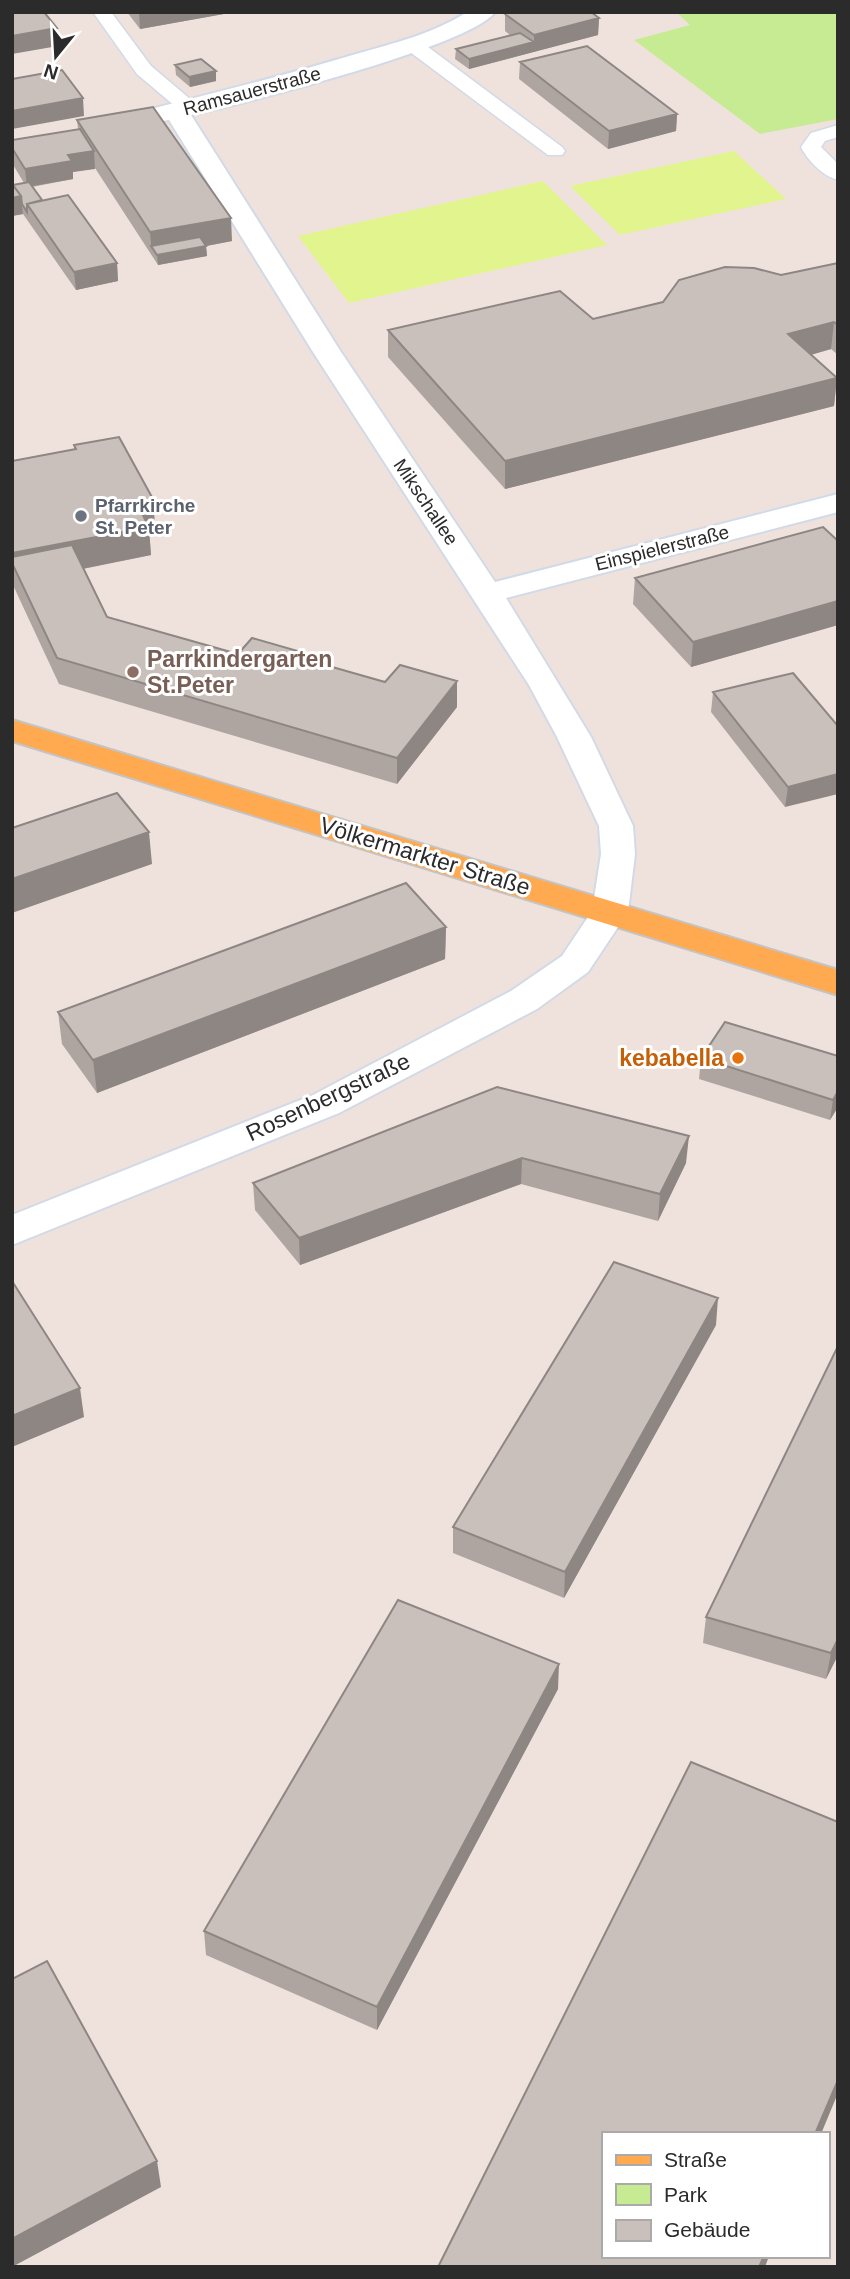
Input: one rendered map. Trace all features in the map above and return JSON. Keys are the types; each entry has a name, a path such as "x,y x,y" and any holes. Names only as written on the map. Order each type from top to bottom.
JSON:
{"main road":[{"name":"Völkermarkter Straße","path":"12,730 838,983"}],"street":[{"name":"Ramsauerstraße","path":"135,120 285,84 413,45 465,25 483,12"},
{"name":"Mikschallee","path":"183,110 327,352 487,593 551,695 616,826 618,854 610,912"},
{"name":"Einspielerstraße","path":"487,593 838,503"},
{"name":"Rosenbergstraße","path":"12,1231 326,1104 524,1000 575,964 610,912"}],"lane":[{"path":"102,12 144,70 183,110"},
{"path":"413,45 555,151"},
{"path":"838,131 822,134 814,139 811,147 815,155 838,174"}],"green space":[{"path":"676,12 838,12 838,119 760,134 634,40 690,25"},
{"path":"734,151 786,199 620,235 570,186"},
{"path":"543,181 607,245 349,303 298,236"}],"building":[{"path":"12,12 44,12 57,28 12,36"},
{"path":"591,12 599,18 534,35 505,14"},
{"path":"520,33 534,42 469,59 456,49"},
{"path":"587,46 677,114 609,131 520,62"},
{"path":"201,59 216,71 189,77 175,65"},
{"path":"62,70 83,98 12,111 12,79"},
{"path":"153,107 231,218 150,232 77,120"},
{"path":"80,129 94,151 68,155 72,161 25,169 12,148 12,140"},
{"path":"29,182 42,200 27,204 27,212 13,185"},
{"path":"12,184 21,196 12,198"},
{"path":"68,195 117,263 74,272 27,204"},
{"path":"200,237 206,246 157,255 151,246"},
{"path":"838,263 838,325 834,322 788,334 837,378 505,461 388,330 560,291 593,319 663,302 679,280 725,267 754,268 781,275"},
{"name":"Pfarrkirche St. Peter","path":"119,437 153,499 136,502 149,527 12,553 12,461 76,449 74,445"},
{"path":"823,527 838,541 838,601 693,642 635,578"},
{"name":"Parrkindergarten St.Peter","path":"72,545 107,617 238,654 252,638 308,654 304,659 385,682 400,665 457,681 397,758 57,658 12,563 12,557"},
{"path":"793,673 838,726 838,774 788,787 713,692"},
{"path":"117,793 149,832 12,879 12,828"},
{"path":"406,883 446,927 93,1060 58,1012"},
{"path":"725,1022 838,1056 838,1091 833,1100 701,1058"},
{"path":"497,1087 689,1136 660,1194 522,1158 299,1238 253,1183"},
{"path":"614,1262 718,1298 565,1572 453,1527"},
{"path":"12,1281 80,1388 12,1416"},
{"path":"838,1346 838,1639 831,1653 706,1617"},
{"path":"398,1600 559,1664 377,2007 204,1931"},
{"path":"691,1762 838,1822 838,2080 816,2132 602,2132 602,2258 763,2258 759,2267 438,2267"},
{"path":"47,1961 157,2161 12,2239 12,1979"}],"place":[{"name":"Pfarrkirche St. Peter","path":"81,516"},
{"name":"Parrkindergarten St.Peter","path":"133,672"},
{"name":"kebabella","path":"738,1058"}]}
